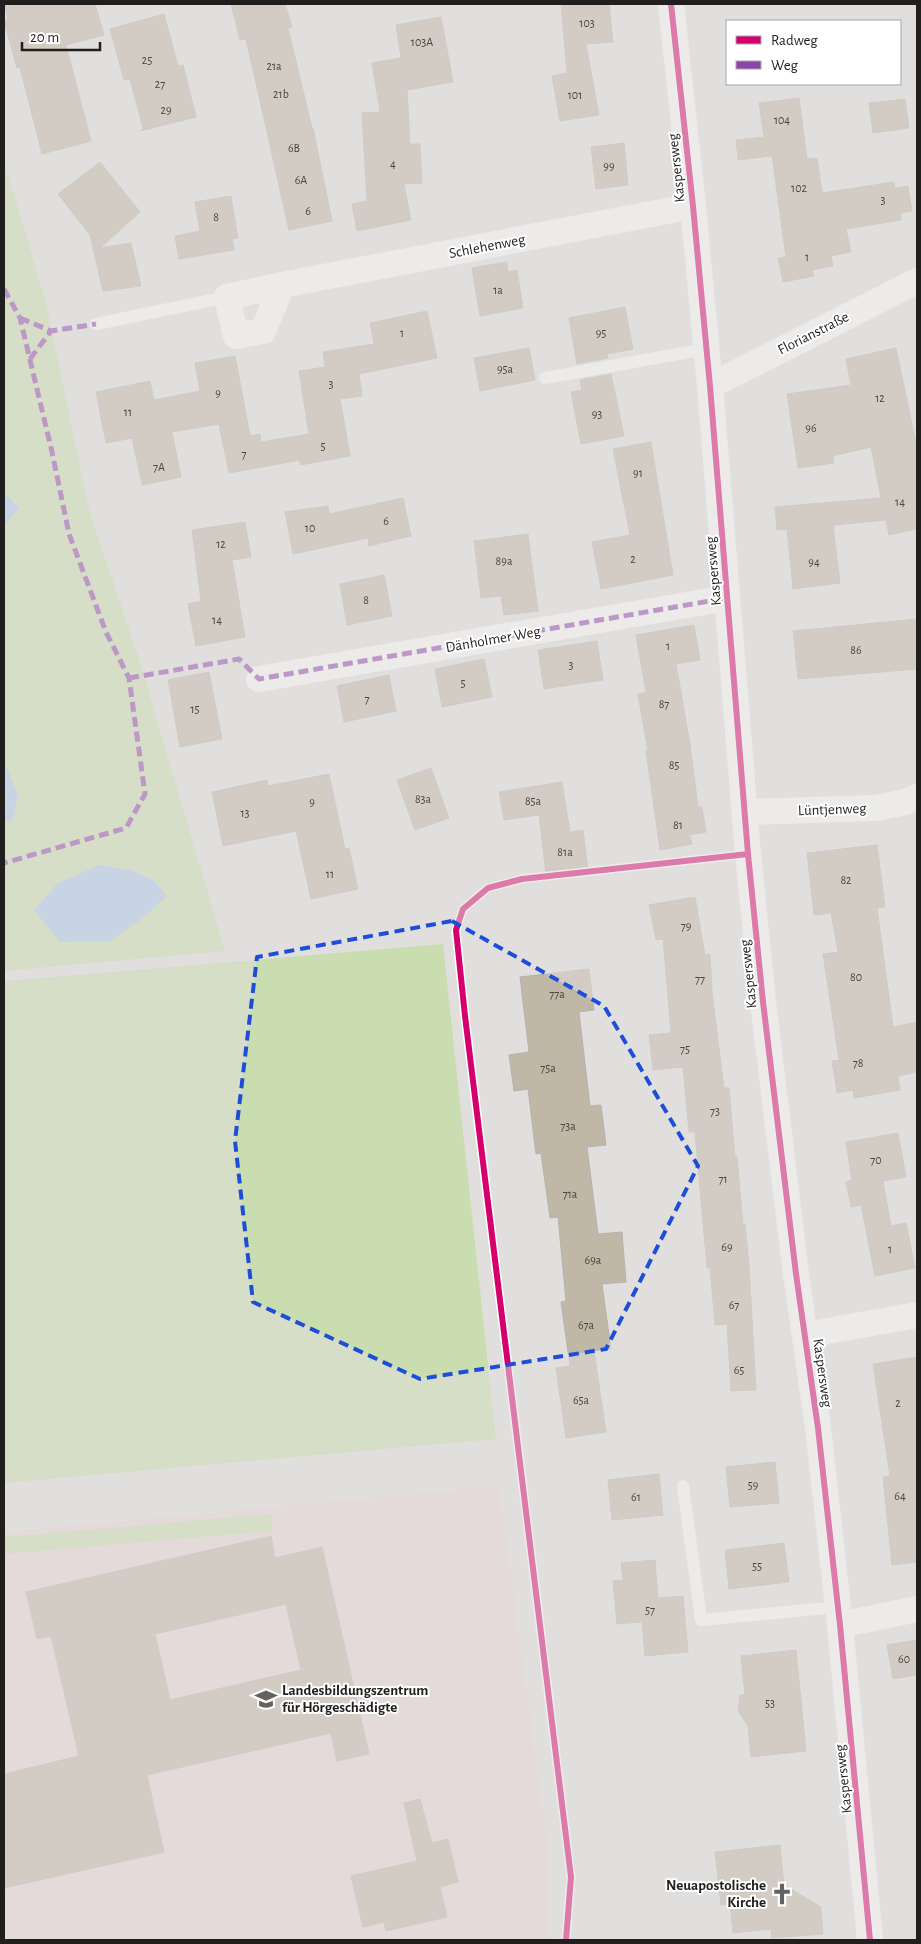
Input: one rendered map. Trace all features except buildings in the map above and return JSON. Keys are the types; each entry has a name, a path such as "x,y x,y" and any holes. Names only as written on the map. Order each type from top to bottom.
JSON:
{"street":[{"name":"Kaspersweg","path":"671,4 710,386 745,812 764,1011 804,1335 818,1428 839,1616 870,1940"},
{"name":"Schlehenweg","path":"227,297 693,206"},
{"name":"Florianstraße","path":"710,386 917,281"},
{"path":"227,297 236,336 263,331 282,285"},
{"name":"Dänholmer Weg","path":"259,679 727,598"},
{"name":"Lüntjenweg","path":"745,812 876,808 905,802 917,797"},
{"path":"804,1335 917,1315"},
{"path":"839,1616 917,1609"}],"lane":[{"path":"96,324 227,297"},
{"path":"544,378 706,349"},
{"path":"683,1486 701,1620 839,1616"}],"highlighted area":[{"path":"452,921 604,1006 698,1166 606,1349 420,1379 253,1302 235,1141 257,957"}],"shaded area":[{"name":"Landesbildungszentrum für Hörgeschädigte","path":"499,1486 550,1865 549,1940 4,1940 4,1532"}],"green space":[{"path":"4,160 46,303 89,510 139,659 225,951 4,971"},
{"path":"443,944 496,1439 4,1483 4,981"},
{"path":"271,1514 272,1531 4,1554 4,1537"}],"water":[{"path":"4,492 19,509 4,525"},
{"path":"4,760 18,797 12,820 4,822"},
{"path":"99,865 131,870 153,880 167,896 144,917 110,941 60,942 34,910 57,884"}],"marked path":[{"path":"4,289 20,318 52,452 69,534 106,632 129,678 145,794 126,828 4,863"},
{"path":"20,318 51,331 96,324"},
{"path":"30,359 51,331"},
{"path":"129,678 239,659 259,679 727,598"}],"cycle path":[{"path":"671,4 710,386 748,854 763,1002 796,1274 818,1428 840,1625 870,1940"},
{"path":"566,1940 571,1877 456,930 463,909 488,888 522,879 748,854"}],"place":[{"name":"Landesbildungszentrum für Hörgeschädigte","path":"266,1699"},
{"name":"Neuapostolische Kirche","path":"782,1894"}]}
